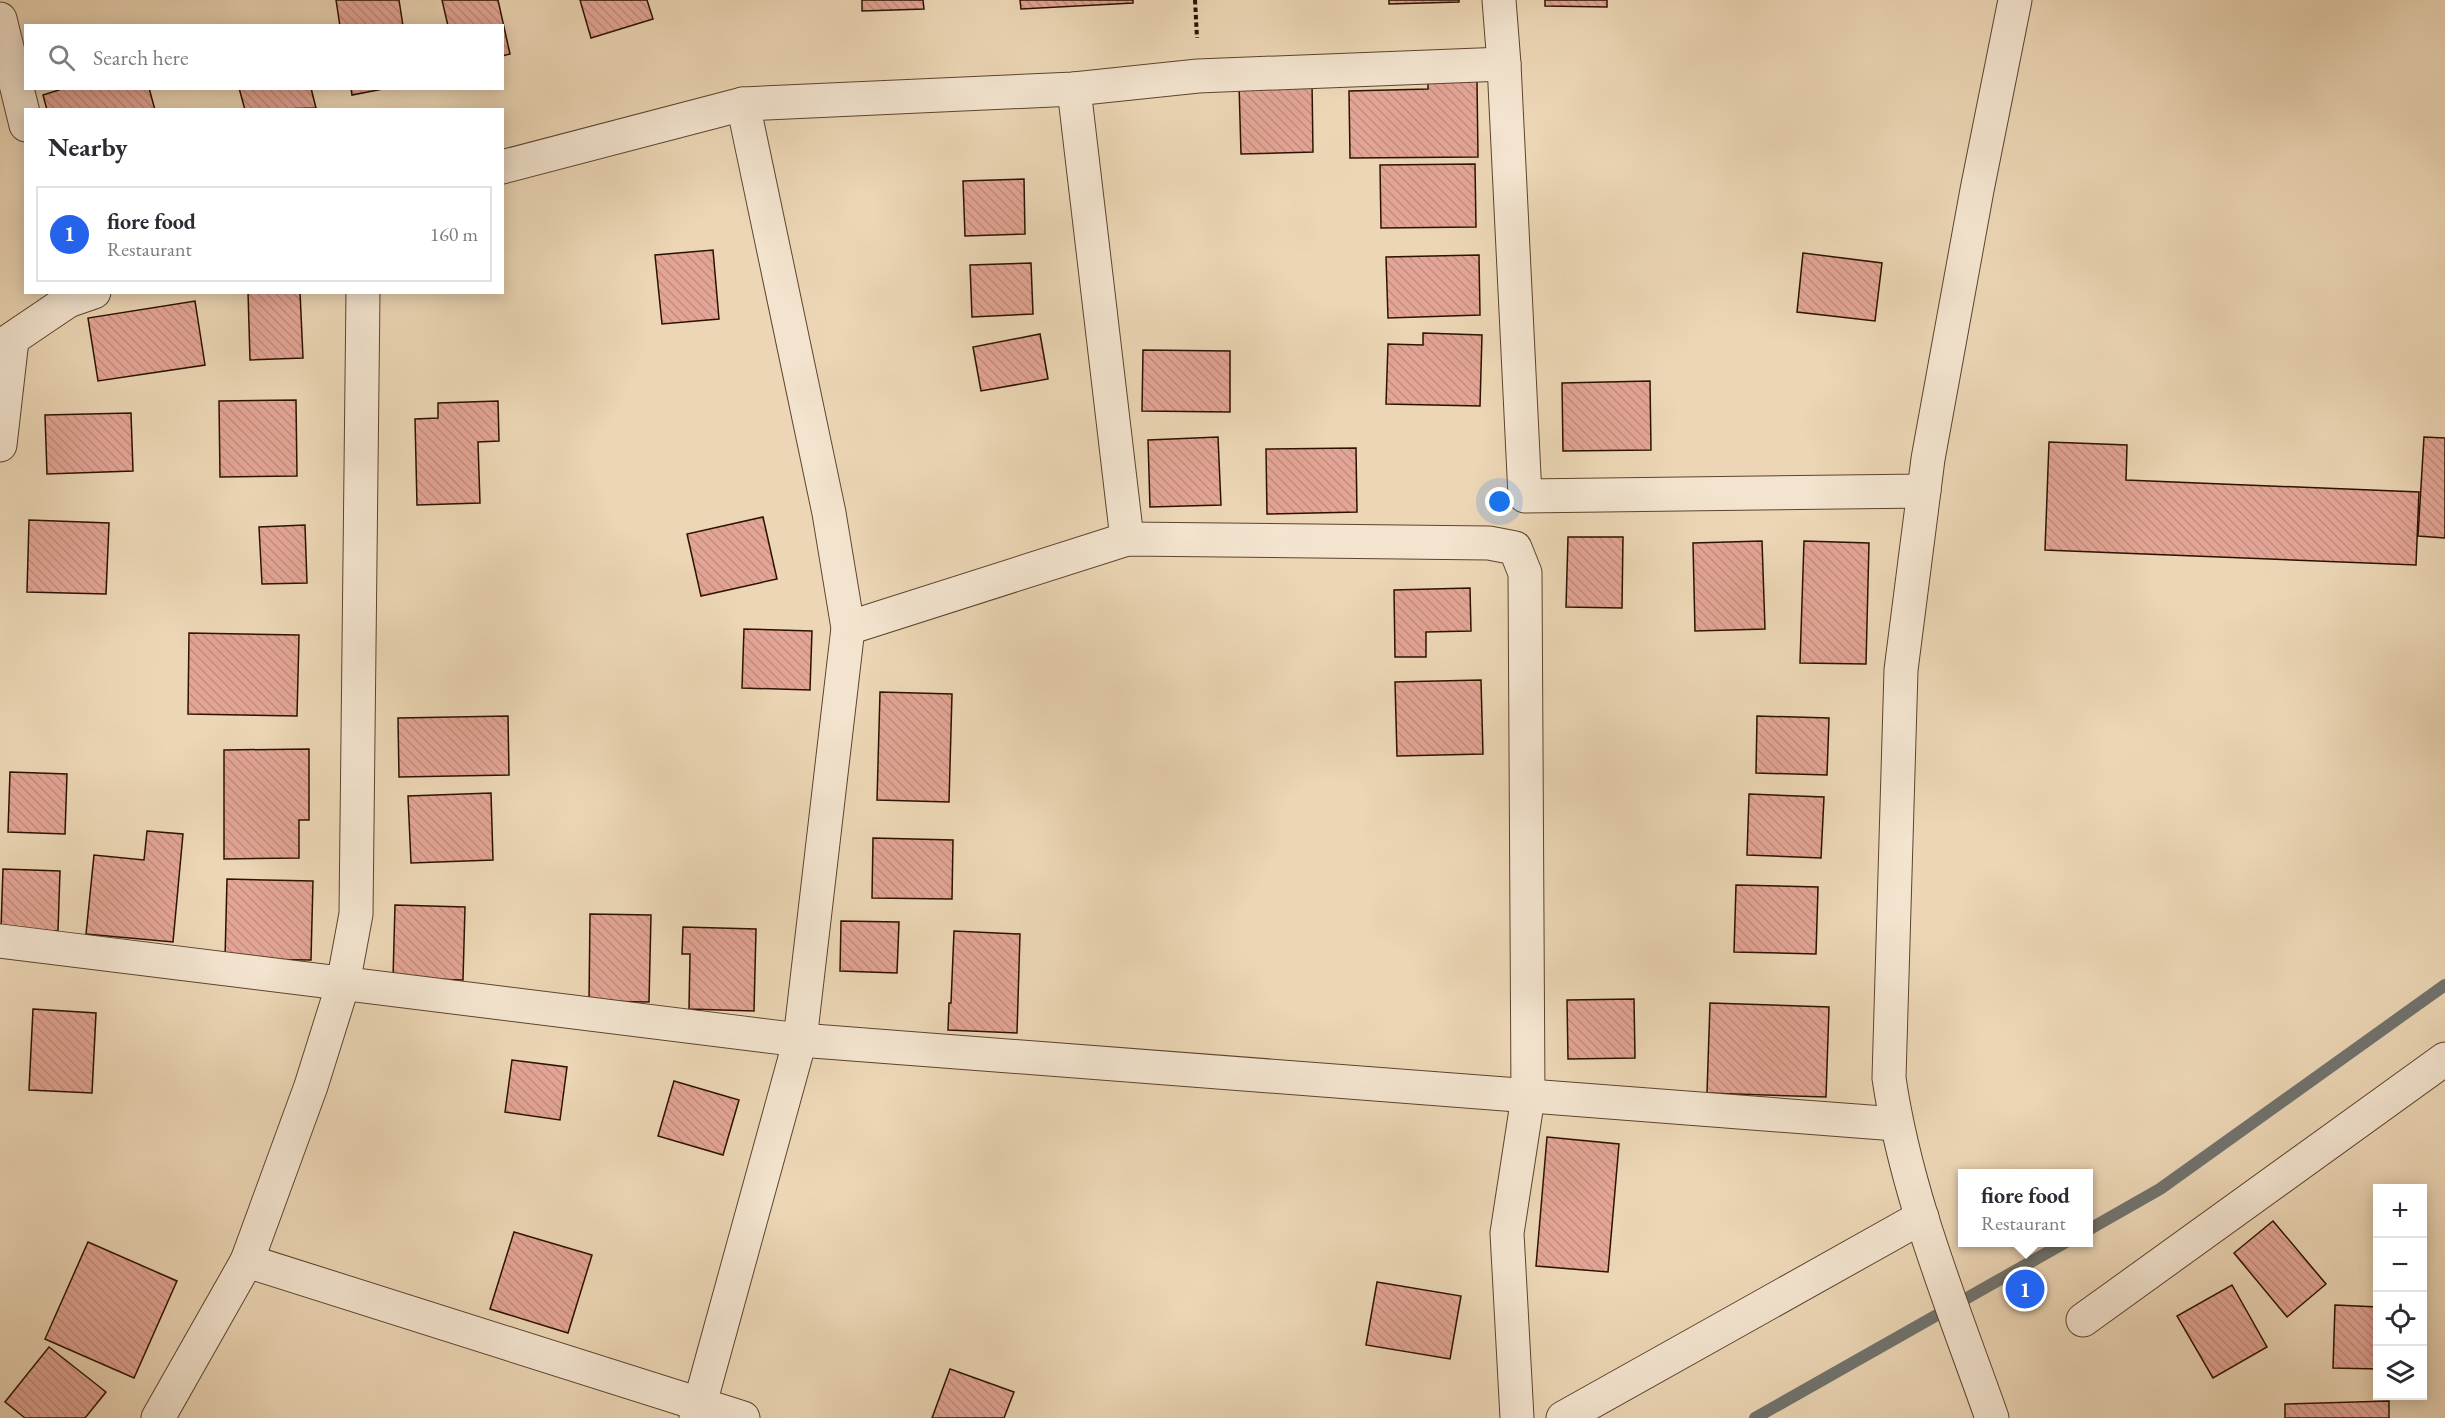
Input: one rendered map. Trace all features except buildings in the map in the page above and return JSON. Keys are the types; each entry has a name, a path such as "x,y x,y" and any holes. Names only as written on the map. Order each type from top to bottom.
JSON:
{"street":[{"path":"1499,0 1525,496 1924,491"},
{"path":"1985,1415 1963,1335 1922,1217 1896,1124 1889,1078 1901,670 1924,491 1977,190 2015,0"},
{"path":"0,19 24,117"},
{"path":"504,166 743,104 1074,89 1198,76 1504,64"},
{"path":"1074,89 1127,539"},
{"path":"697,1411 800,1040 848,628 829,513 743,104"},
{"path":"158,1418 247,1261 311,1086 343,984 356,914 363,294"},
{"path":"0,445 6,344 76,295"},
{"path":"848,628 1127,539 1488,543 1515,548 1525,573 1528,1097 1507,1233 1517,1418"},
{"path":"0,941 800,1040 1896,1124"},
{"path":"2083,1320 2445,1059"},
{"path":"1563,1418 1922,1217"},
{"path":"247,1261 697,1411 743,1418"}],"waterway":[{"path":"2093,1227 2160,1189 2445,985"},
{"path":"1755,1418 2057,1247"}],"place":[{"name":"fiore food","path":"2025,1289"}]}
